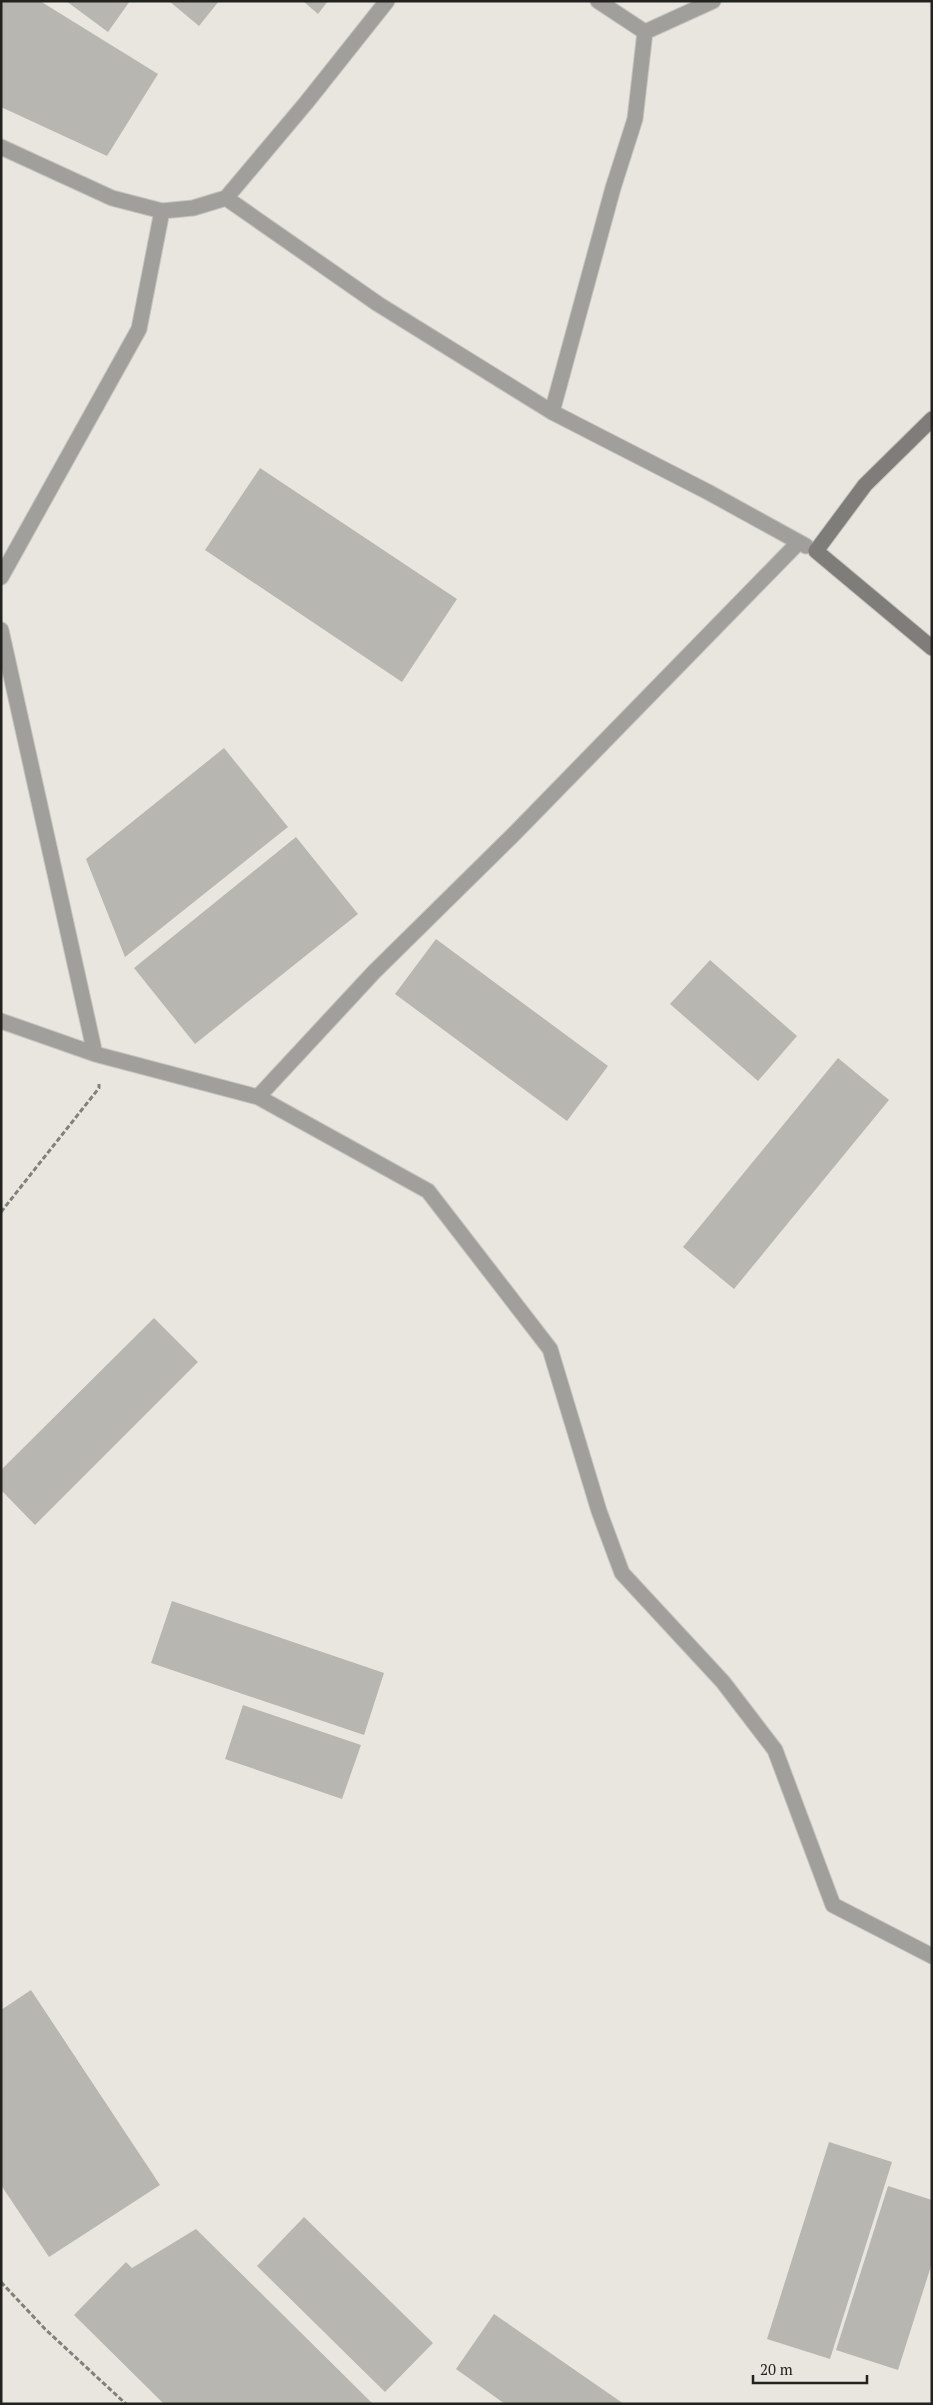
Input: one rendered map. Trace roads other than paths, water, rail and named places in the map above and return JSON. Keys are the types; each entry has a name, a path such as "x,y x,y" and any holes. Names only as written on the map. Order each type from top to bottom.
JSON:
{"street":[{"path":"1,148 112,198 162,211 193,208 226,198 306,103 387,1"},
{"path":"598,1 645,32"},
{"path":"645,32 713,1"},
{"path":"552,412 613,188 635,119 645,32"},
{"path":"226,198 378,304 552,412 708,492 816,551 932,648"},
{"path":"1,578 139,329 162,211"},
{"path":"816,551 866,485 932,419"},
{"path":"258,1098 374,972 515,833 799,542"},
{"path":"1,630 94,1054"},
{"path":"1,1021 94,1054 258,1098 428,1191 550,1349 599,1511 622,1573 723,1682 775,1750 833,1905 932,1956"}]}
